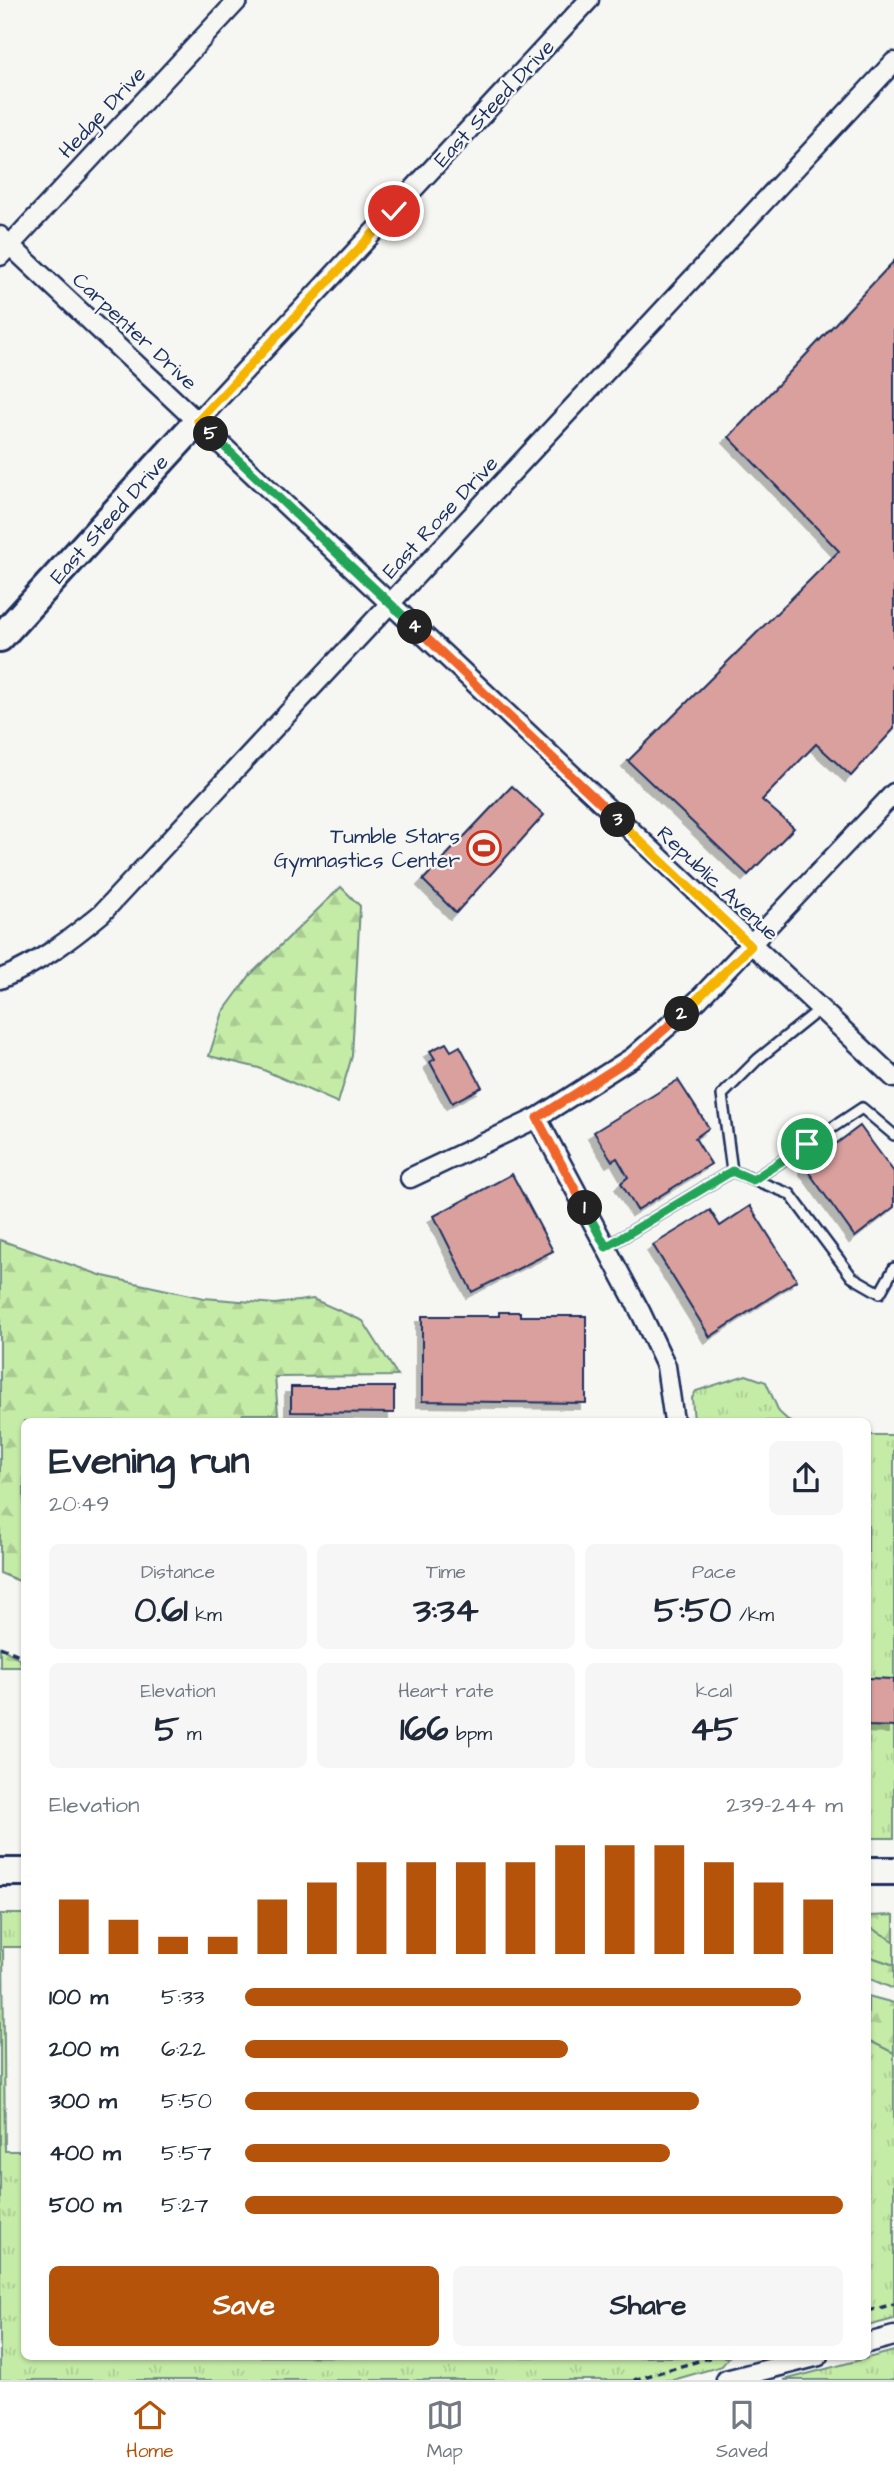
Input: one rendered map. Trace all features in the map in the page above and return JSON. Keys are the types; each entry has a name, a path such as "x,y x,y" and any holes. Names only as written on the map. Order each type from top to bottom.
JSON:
{"street":[{"name":"Hedge Drive","path":"3,246 238,0"},
{"name":"East Steed Drive","path":"0,638 589,0"},
{"name":"East Rose Drive","path":"0,979 19,972 71,939 102,913 894,62"},
{"name":"Carpenter Drive","path":"3,246 198,421 390,604"},
{"name":"Republic Avenue","path":"390,604 894,1078"},
{"path":"410,1178 537,1118 633,1057 698,1000 894,793"},
{"path":"537,1118 666,1366 674,1418"},
{"path":"871,1871 894,1871"},
{"path":"0,1872 21,1872"},
{"path":"871,2342 894,2336"},
{"path":"726,2380 754,2369 798,2360"}],"lane":[{"path":"732,1171 722,1095 758,1059 820,1009"},
{"path":"753,1180 862,1108 894,1135"},
{"path":"732,1171 790,1194 852,1277 880,1293 894,1268"},
{"path":"606,1247 732,1171"}],"path":[{"path":"0,1647 21,1656"},
{"path":"871,2310 894,2304"},
{"path":"634,2380 702,2360"}],"green space":[{"path":"341,887 360,906 352,1056 338,1103 259,1068 209,1056 223,1012 251,974"},
{"path":"0,1240 103,1276 204,1298 275,1304 313,1299 363,1321 398,1376 275,1377 278,1414 243,1414 241,1418 21,1418 21,1582 0,1573"},
{"path":"746,1375 766,1382 779,1412 786,1418 694,1418 692,1398 696,1391"},
{"path":"871,1435 894,1435 894,1838 871,1838"},
{"path":"0,1647 21,1662 21,1667 0,1667"},
{"path":"0,1914 21,1914 21,1947 3,1947 5,2151 21,2151 21,2360 727,2360 722,2366 673,2380 0,2380"},
{"path":"894,1915 894,1941 871,1928 871,1916"},
{"path":"871,1928 894,1941 894,1965 871,1957"},
{"path":"871,1957 894,1965 894,1989 871,1979"},
{"path":"871,1997 894,2003 894,2053 871,2042"},
{"path":"871,2042 894,2053 894,2319 871,2325"},
{"path":"894,2351 894,2380 784,2380 860,2360 871,2360 871,2357"}],"building":[{"path":"894,261 894,661 890,666 894,671 894,729 851,776 816,744 762,800 794,828 748,875 628,761 839,551 729,437"},
{"name":"Tumble Stars Gymnastics Center","path":"512,786 544,815 456,913 423,880"},
{"path":"446,1043 451,1051 460,1046 482,1087 452,1103 430,1062 435,1059 430,1051"},
{"path":"678,1080 709,1128 695,1138 711,1164 637,1210 621,1183 628,1177 617,1158 612,1161 594,1132"},
{"path":"860,1126 894,1172 894,1207 855,1237 805,1167"},
{"path":"512,1174 553,1251 472,1292 434,1216"},
{"path":"750,1206 797,1280 710,1337 653,1245 710,1210 720,1226"},
{"path":"499,1312 520,1312 520,1316 586,1316 586,1403 422,1401 422,1316 499,1316"},
{"path":"291,1387 394,1387 394,1413 291,1412"},
{"path":"871,1678 894,1679 894,1727 871,1726"}],"place":[{"name":"Tumble Stars Gymnastics Center","path":"484,848"}],"route":[{"path":"394,211 198,421 751,946 698,1000 633,1057 537,1118 606,1247 732,1171 753,1180 807,1144"}]}
